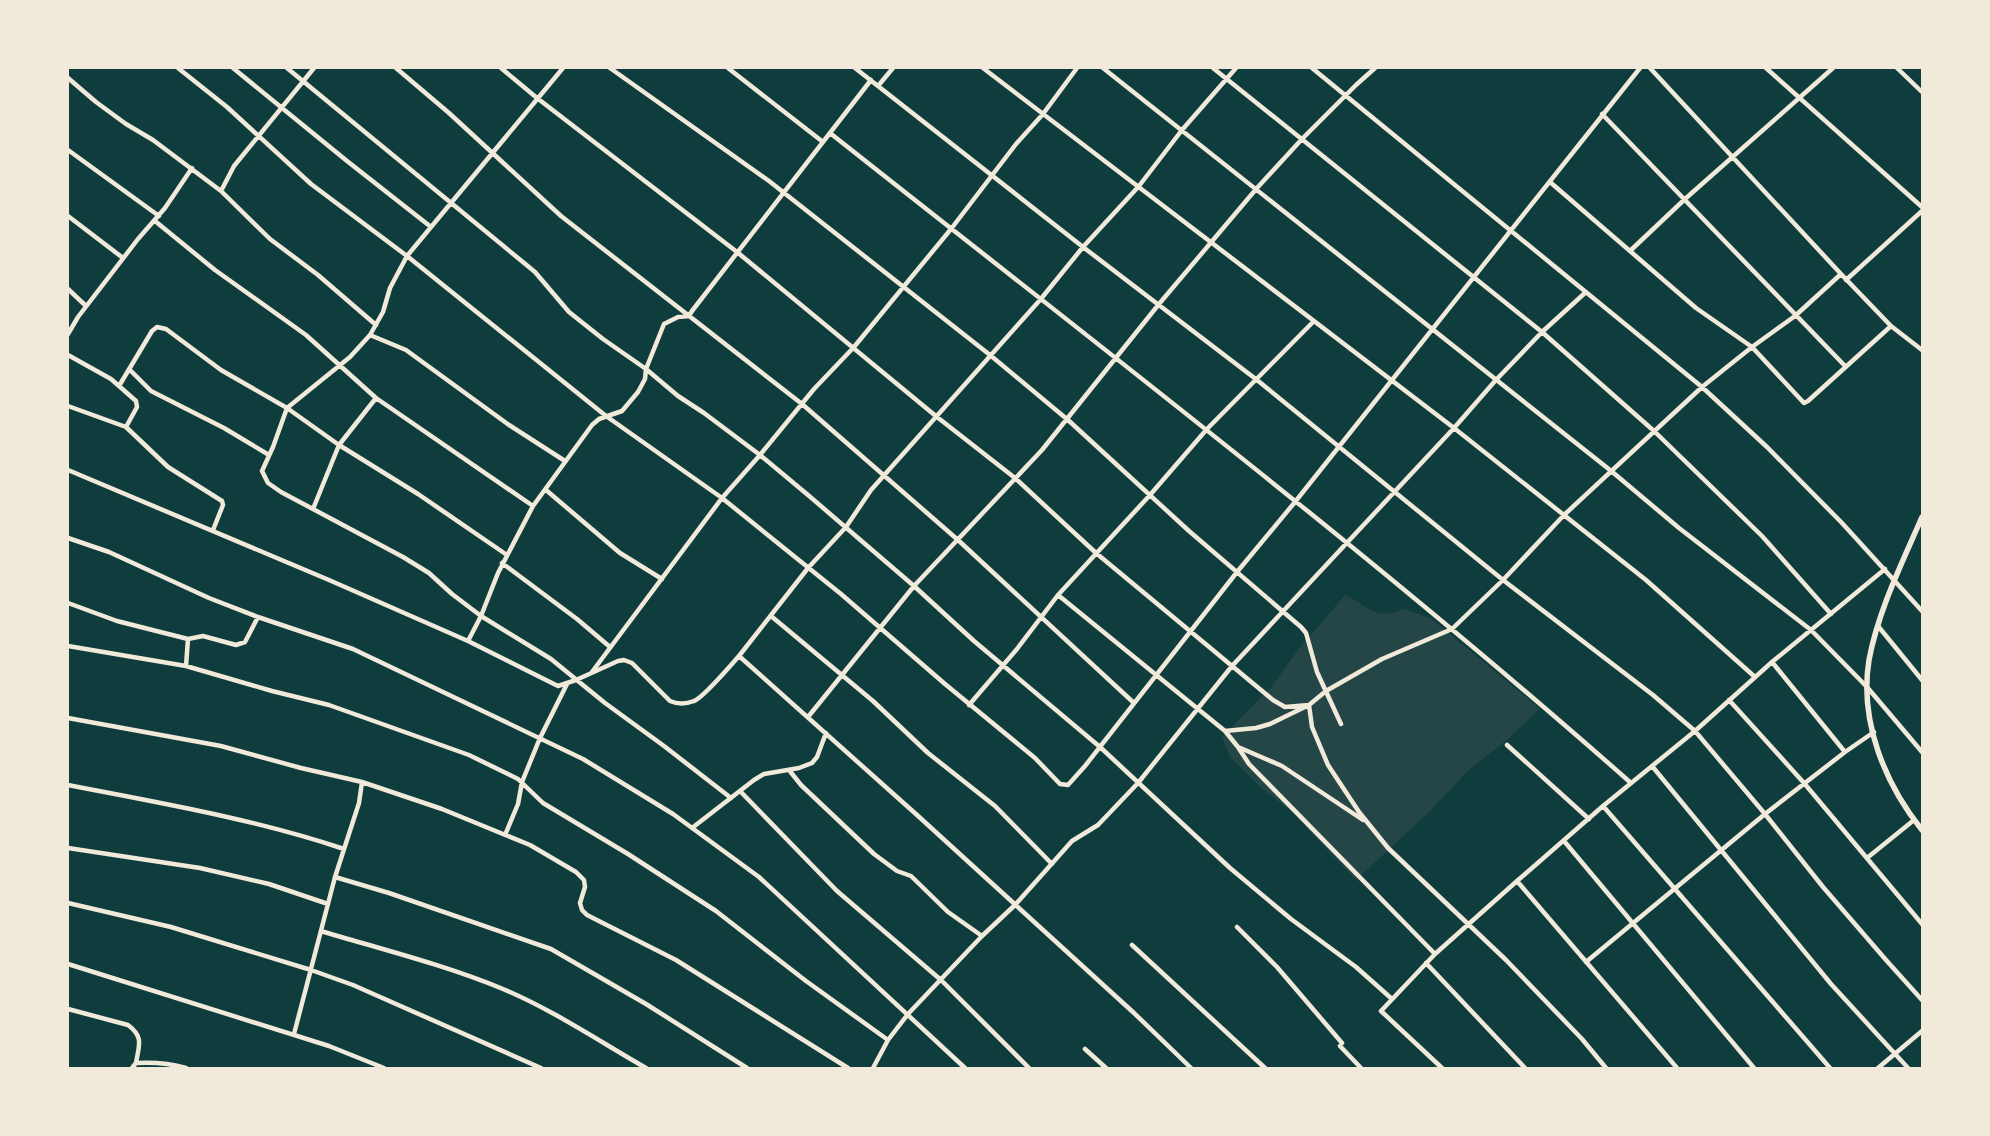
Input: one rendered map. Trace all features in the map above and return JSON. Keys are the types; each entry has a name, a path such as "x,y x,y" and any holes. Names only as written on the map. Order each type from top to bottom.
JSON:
{"street":[{"path":"178,68 227,107 311,184 407,256 606,416 722,498 1035,758 1060,784 1068,785 1640,68"},
{"path":"233,68 431,227"},
{"path":"287,68 535,272 569,312 646,369 678,396 760,455 846,527 1004,666 1100,747 1230,868 1291,918 1356,967 1392,999"},
{"path":"221,191 234,166 314,68"},
{"path":"396,68 449,113 561,216 802,404 958,540 1134,704"},
{"path":"501,68 537,98 737,252 937,417 1015,478 1096,553 1280,704 1285,707 1309,705"},
{"path":"563,68 407,256 390,288 383,312 370,335 361,346 288,408 262,471 268,483 429,573 452,594 482,616 551,660 731,798"},
{"path":"610,68 783,192 990,355 1068,420 1150,495 1283,610 1306,633 1310,649 1341,724"},
{"path":"728,68 823,142"},
{"path":"855,68 1083,247 1257,380 1503,580 1653,695 1695,731 1766,814 1823,887 1922,1000"},
{"path":"878,86 893,68"},
{"path":"983,68 1454,428 1646,580 1755,678"},
{"path":"591,673 722,498 802,404 854,347 951,229 1016,144 1043,114 1077,68"},
{"path":"1103,68 1257,188 1495,381 1610,470 1679,528 1811,630 1867,687 1922,752"},
{"path":"1213,68 1227,77 1542,332 1654,431 1762,536 1831,614"},
{"path":"68,470 213,530 468,641 558,686 624,660 632,663 670,701 676,704 695,701 739,656 808,568 846,527 859,506 883,476 1040,300 1236,68"},
{"path":"1312,68 1702,387 1767,447 1885,569 1922,612"},
{"path":"808,717 914,586 1068,420 1159,304 1257,188 1302,139 1375,68"},
{"path":"1650,68 1846,280 1891,326 1922,350"},
{"path":"1766,68 1922,207"},
{"path":"1630,251 1685,199 1833,68"},
{"path":"1897,68 1922,92"},
{"path":"68,78 96,102 126,124 153,140 221,191 270,239 318,275 376,325"},
{"path":"468,641 482,616 502,563 533,506 565,461 592,425 606,416 626,408 645,379 646,369 664,324 678,317 689,316 871,80"},
{"path":"1602,114 1846,367"},
{"path":"830,133 1206,429 1452,629 1530,694 1631,783"},
{"path":"68,150 159,216"},
{"path":"68,334 86,306 138,239 159,216 192,168"},
{"path":"1550,182 1696,308 1752,347 1804,403 1808,402 1891,326"},
{"path":"1846,280 1922,211"},
{"path":"68,216 123,258"},
{"path":"155,221 215,270 306,335 376,398 533,506"},
{"path":"1225,731 1256,728 1270,724 1309,705 1326,690 1382,659 1452,629 1503,580 1610,470 1702,387 1795,316 1841,274"},
{"path":"68,289 86,306"},
{"path":"872,1068 888,1040 908,1014 982,936 1015,905 1072,841 1098,825 1138,783 1232,666 1283,610 1454,428 1495,381 1542,332 1586,292"},
{"path":"969,705 1004,666 1058,595 1150,495 1206,429 1314,321"},
{"path":"119,386 152,331 157,327 166,329 221,370 288,408 339,445 403,484 507,555"},
{"path":"370,335 406,350 509,426 565,461"},
{"path":"68,355 119,386 136,401 136,410 126,426"},
{"path":"129,369 152,391 224,428 270,455"},
{"path":"313,508 339,445 376,398"},
{"path":"68,406 126,426 168,468 223,503 213,530"},
{"path":"546,490 620,553 662,578"},
{"path":"1922,517 1878,626 1870,660 1867,687 1874,732 1891,785 1922,830"},
{"path":"68,538 109,552 209,598 258,617 353,649 583,759 692,828 759,878 965,1068"},
{"path":"502,563 577,619 610,647"},
{"path":"1442,1068 1381,1011 1435,954 1516,881 1603,806 1695,731 1772,662 1885,569"},
{"path":"1058,595 1225,731 1249,764 1435,954"},
{"path":"68,603 117,621 188,639 203,636 241,644 245,642 258,617"},
{"path":"771,616 873,701 928,753 995,806 1052,864"},
{"path":"1878,626 1922,680"},
{"path":"186,666 188,639"},
{"path":"68,646 186,666 329,705 470,755 522,782 543,803 620,849 716,911 813,986 888,1040"},
{"path":"739,656 1134,1013 1191,1068"},
{"path":"1772,662 1845,752"},
{"path":"505,835 518,804 522,782 540,738 567,684"},
{"path":"1729,700 1804,783 1922,924"},
{"path":"1309,705 1312,727 1333,773 1388,848 1551,1006 1606,1068"},
{"path":"68,718 221,746 301,768 362,782 433,806 530,845 576,872 584,880 585,887 580,903 582,910 587,914 676,960 848,1068"},
{"path":"1586,962 1804,783 1874,732"},
{"path":"692,828 764,774 799,768 812,762 826,733"},
{"path":"1507,745 1589,819"},
{"path":"1238,747 1282,766 1369,824"},
{"path":"1652,766 1831,984 1908,1068"},
{"path":"788,770 801,785 874,854 897,871 911,876 948,912 982,936"},
{"path":"294,1034 335,877 358,803 362,782"},
{"path":"68,785 230,817 293,832 344,849"},
{"path":"740,791 837,891 941,980 1029,1068"},
{"path":"1603,806 1830,1068"},
{"path":"1867,858 1914,820"},
{"path":"1564,841 1754,1068"},
{"path":"68,848 200,868 269,884 328,904"},
{"path":"335,877 389,893 552,949 646,1004 748,1068"},
{"path":"1516,881 1678,1068"},
{"path":"68,903 171,927 311,970 353,985 541,1068"},
{"path":"1237,927 1277,966 1361,1068"},
{"path":"321,931 436,966 503,989 582,1029 646,1068"},
{"path":"1132,945 1265,1068"},
{"path":"1426,963 1525,1068"},
{"path":"68,964 294,1034 384,1068"},
{"path":"68,1009 128,1026 136,1031 140,1043 136,1063 132,1068"},
{"path":"1878,1068 1922,1032"},
{"path":"1085,1049 1106,1068"},
{"path":"136,1063 167,1063 186,1068"}],"shaded area":[{"path":"1345,595 1379,613 1404,609 1432,619 1540,709 1509,738 1468,771 1427,814 1356,880 1290,810 1260,787 1230,757 1222,737 1272,686 1298,650"}]}
